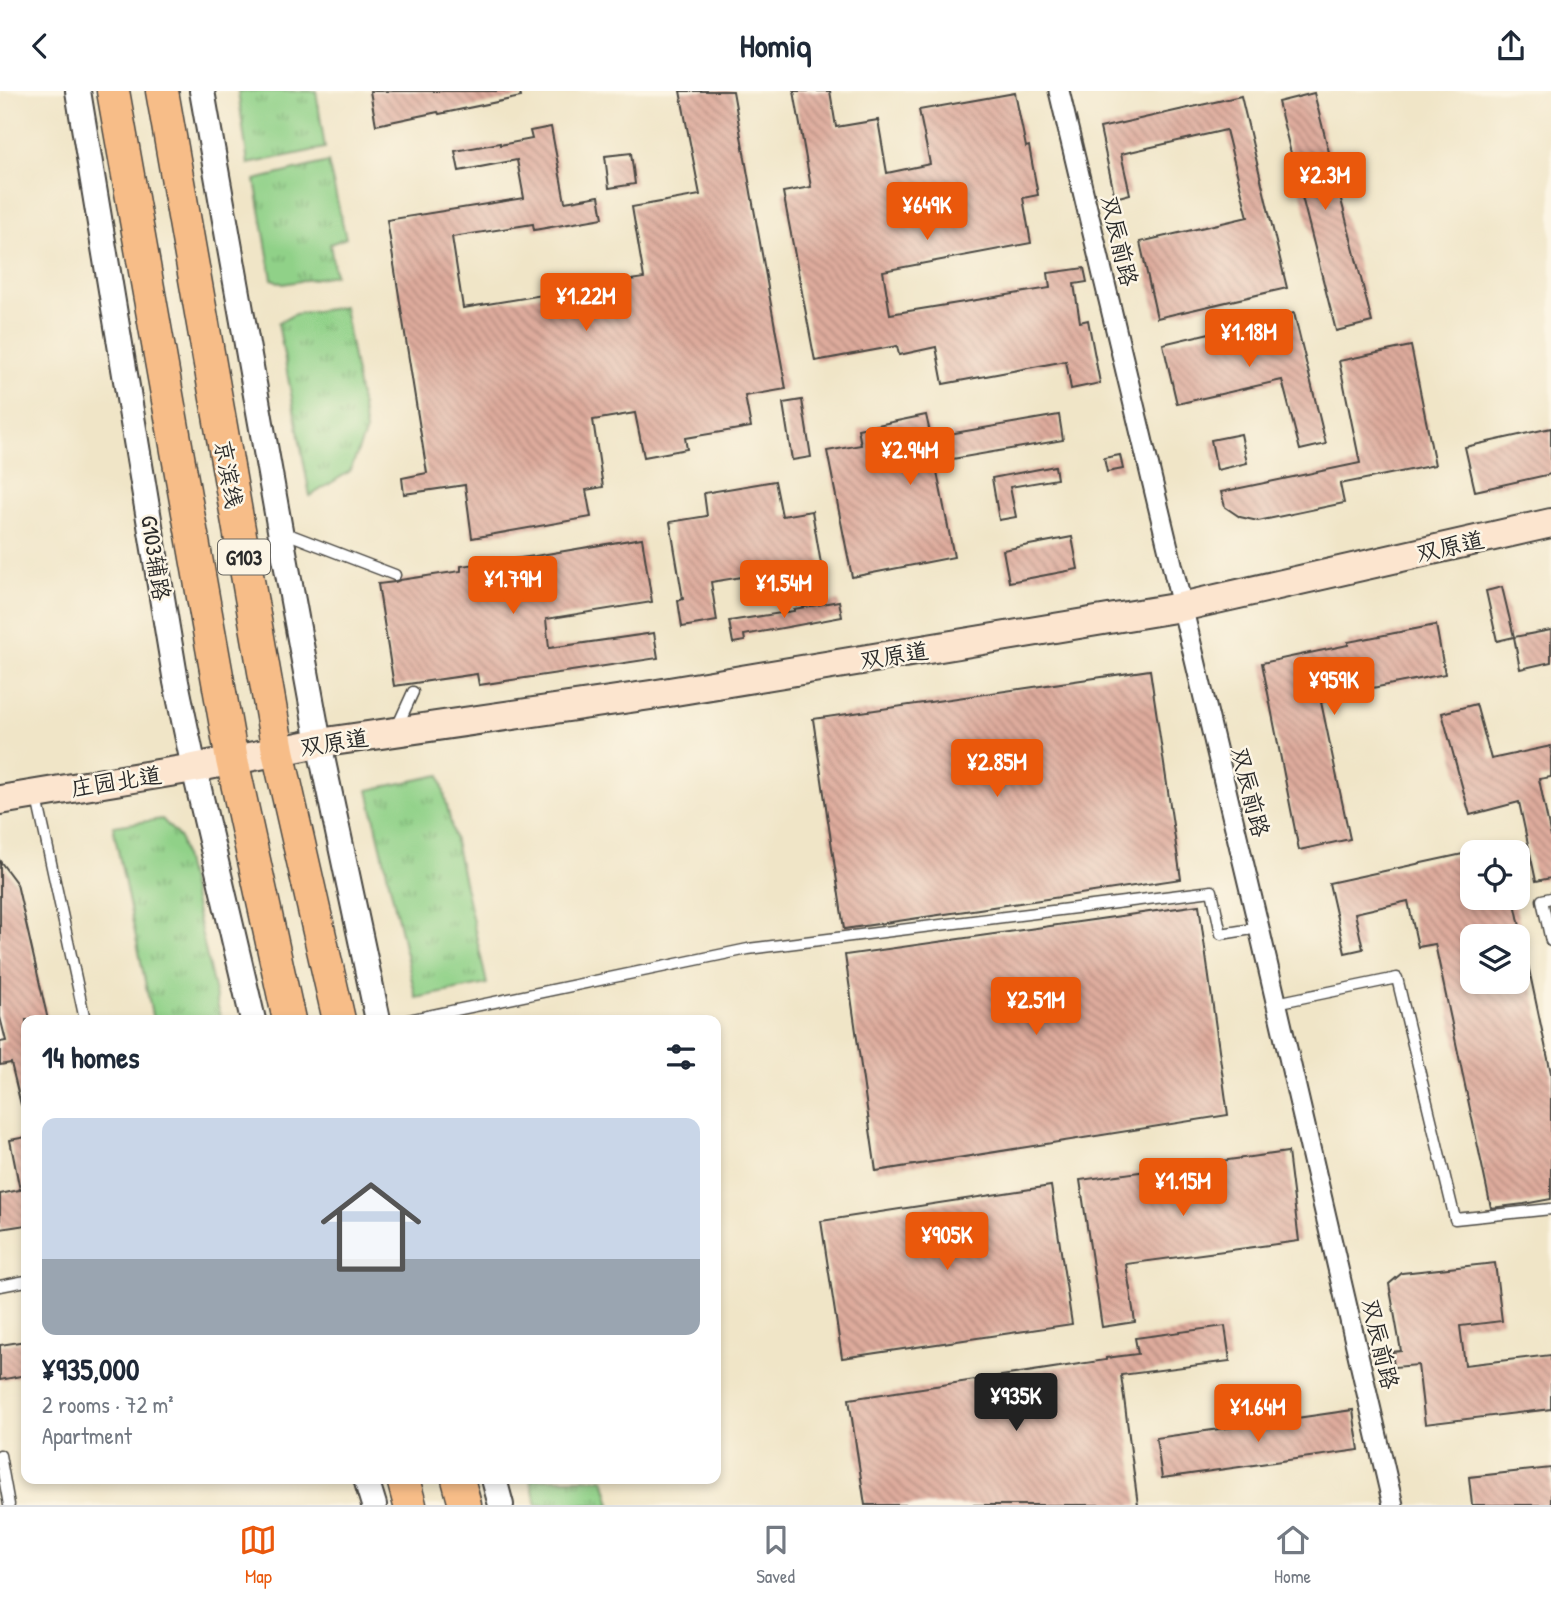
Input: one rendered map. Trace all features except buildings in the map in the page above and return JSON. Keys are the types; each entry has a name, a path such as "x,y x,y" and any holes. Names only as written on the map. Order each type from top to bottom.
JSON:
{"highway":[{"name":"京滨线","path":"113,91 232,760 288,1015"},
{"name":"京滨线","path":"162,91 278,751 338,1015"},
{"path":"388,1484 388,1505"},
{"path":"404,1484 410,1505"},
{"path":"459,1484 465,1505"}],"main road":[{"name":"双原道","path":"232,760 319,743 651,695 1181,607 1551,523"},
{"name":"庄园北道","path":"0,800 232,760"}],"street":[{"name":"G103辅路","path":"78,91 176,682 252,1015"},
{"path":"202,91 319,743 377,1015"},
{"name":"双辰前路","path":"1059,91 1259,928 1393,1505"},
{"path":"368,1484 374,1505"},
{"path":"495,1484 500,1505"}],"lane":[{"path":"280,530 395,575"},
{"path":"395,732 413,692"},
{"path":"36,794 84,1015"},
{"path":"432,1015 748,949 1212,891 1221,934 1259,928"},
{"path":"1551,898 1542,900 1551,941"},
{"path":"1276,1003 1397,978 1455,1219 1551,1209"},
{"path":"0,1286 21,1282"},
{"path":"0,1455 9,1505"}],"green space":[{"path":"238,91 316,91 325,148 248,164"},
{"path":"328,162 346,238 330,244 335,275 283,284 272,279 255,180"},
{"path":"344,307 366,431 350,471 310,496 278,323 295,314"},
{"path":"440,775 487,984 416,998 368,790"},
{"path":"162,819 180,838 220,1015 152,1015 113,826"},
{"path":"531,1484 605,1484 611,1505 537,1505"}]}
